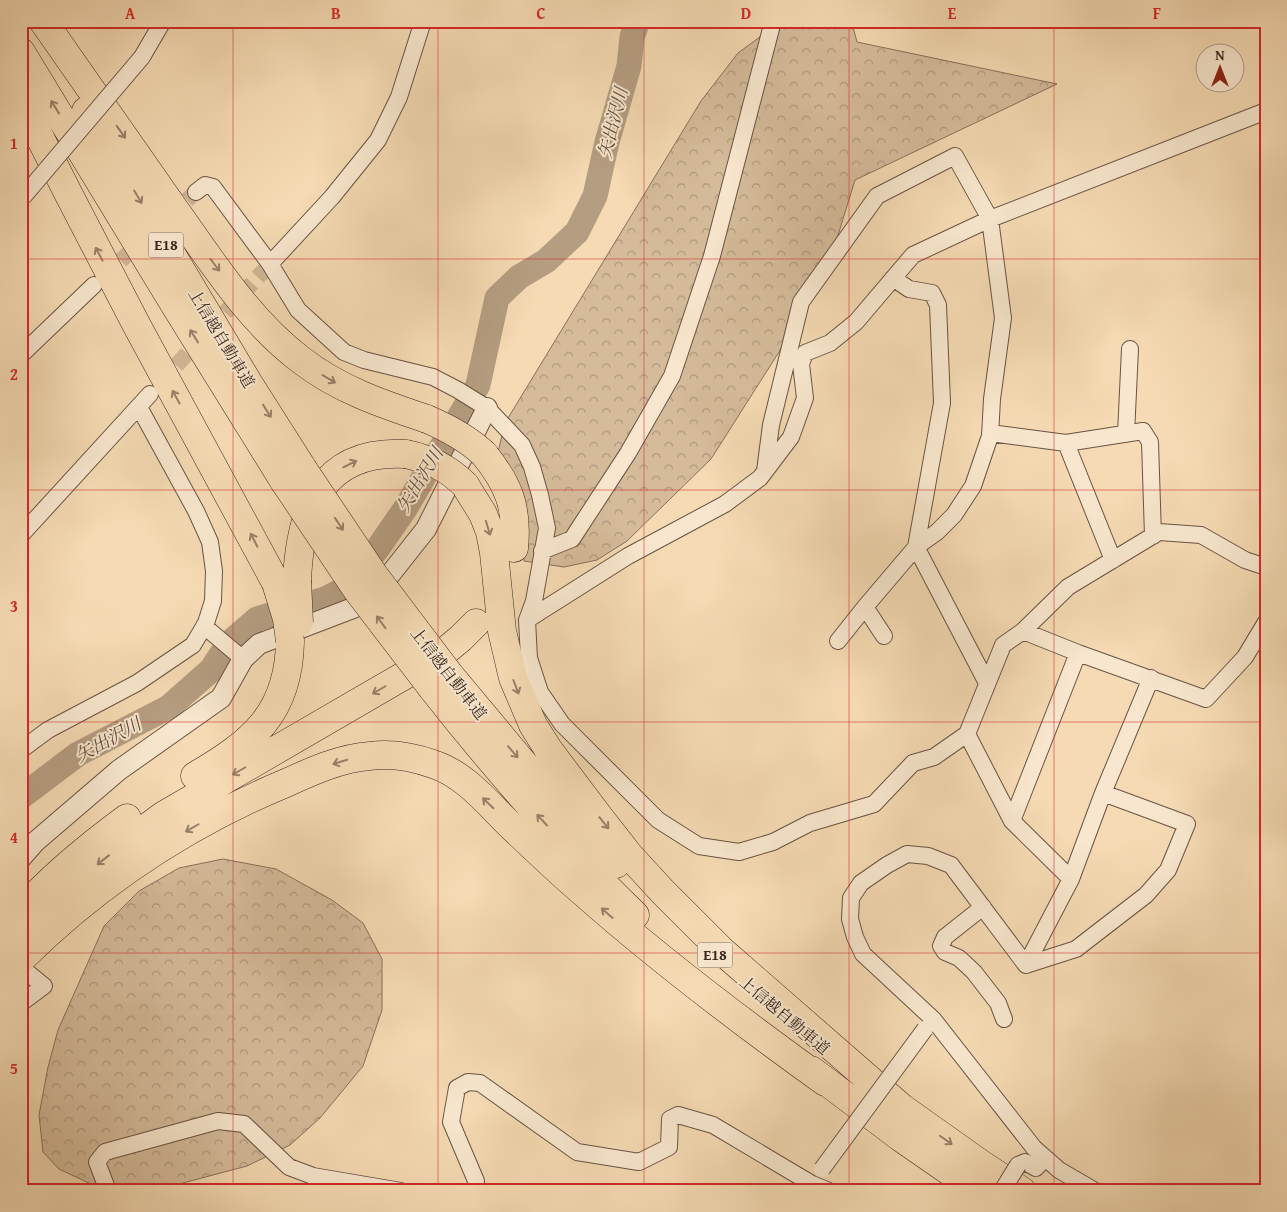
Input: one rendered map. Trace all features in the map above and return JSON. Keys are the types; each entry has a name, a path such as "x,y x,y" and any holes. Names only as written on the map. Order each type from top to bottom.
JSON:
{"highway":[{"name":"上信越自動車道","path":"30,21 250,384 294,475"},
{"path":"43,21 211,260 260,322 279,342 308,366 357,394 427,419 459,434 484,454 506,486 513,505 516,527 514,548"},
{"name":"上信越自動車道","path":"21,52 176,307 294,475 374,575 440,681 516,792 616,896 682,959 753,1022 826,1082 978,1191"},
{"path":"21,100 136,324 287,582 297,658 283,697 255,733 218,762 164,794 92,844 63,869 21,911"},
{"path":"287,582 310,507 320,489 332,475 348,464 381,454 406,454 422,457 440,465 455,475 465,485 484,514 494,553 502,631 513,678 533,725 548,749 606,826 662,891 722,951 910,1115"},
{"path":"21,941 66,892 96,865 164,815 443,653 476,623"},
{"name":"上信越自動車道","path":"440,681 631,878 763,998 832,1055 910,1115 1020,1178"},
{"path":"24,966 41,939 114,878 154,851 234,806 315,770 346,761 369,756 391,755 412,758 435,764 456,775 476,791 549,862 630,933 754,1031 826,1082"}],"street":[{"path":"23,197 142,57 163,21"},
{"path":"270,264 332,197 378,140 399,96 423,21"},
{"path":"542,551 572,538 628,453 672,376 712,256 773,21"},
{"path":"527,620 628,556 725,504 760,478 790,437 805,398 802,364 805,353 830,343 856,322 913,254 990,219 1266,111"},
{"path":"765,471 771,425 802,302 877,196 954,156 990,219 1003,318 992,399 990,432 973,486 954,515 937,532 916,547 838,641"},
{"path":"196,192 205,185 213,187 270,264 298,310 344,352 364,360 433,377 458,390 482,405 522,445 532,467 547,528 534,602 527,620 530,658 540,692 562,724 658,820 698,846 739,852 773,842 810,823 874,804 913,763 934,757 968,734 1003,645 1023,631 1068,587 1159,532 1201,535 1245,560 1266,567"},
{"path":"893,278 909,289 932,293 938,305 942,403 916,547 987,684"},
{"path":"21,355 94,285"},
{"path":"1126,434 1130,349"},
{"path":"21,535 150,394"},
{"path":"21,858 35,842 120,770 221,698 240,656 259,644 353,608 377,591 426,529 482,405"},
{"path":"21,750 48,730 137,683 194,645 207,628 213,602 214,571 210,542 196,511 139,407"},
{"path":"990,432 1066,443 1143,431 1150,442 1153,536"},
{"path":"1066,443 1113,560"},
{"path":"865,607 884,636"},
{"path":"1023,631 1206,699 1245,658 1266,622"},
{"path":"207,628 240,656"},
{"path":"1012,821 1078,653"},
{"path":"1026,965 1071,879 1103,793 1151,678"},
{"path":"968,734 1012,821 1071,879"},
{"path":"1026,965 1076,949 1146,895 1168,870 1187,824 1103,793"},
{"path":"1026,965 951,865 928,856 907,854 887,864 861,883 851,898 850,919 855,937 863,954 929,1024 1034,1148 1059,1170 1095,1191"},
{"path":"983,907 945,937 941,946 944,952 959,958 974,972 998,1003 1004,1019"},
{"path":"21,1003 44,986 24,966"},
{"path":"808,1187 929,1024"},
{"path":"476,1191 476,1181 451,1122 457,1088 468,1082 480,1083 577,1152 639,1162 669,1147 670,1119 678,1115 713,1125 808,1187 829,1191"},
{"path":"108,1191 97,1162 105,1152 218,1121 244,1124 289,1167 314,1176 401,1191"},
{"path":"1002,1191 1020,1178 1025,1162 1036,1168 1045,1158"}],"green space":[{"path":"786,21 849,21 852,23 857,42 1057,84 855,180 831,258 779,352 711,459 627,541 597,560 564,567 524,561 526,523 498,452 505,423 701,101 738,53 772,28"},
{"path":"223,859 276,869 332,900 363,923 382,959 382,1010 363,1066 320,1118 290,1145 247,1166 179,1184 137,1188 93,1185 59,1169 43,1152 39,1115 48,1067 58,1030 104,926 139,891 179,868"}],"waterway":[{"name":"矢出沢川","path":"21,797 78,754 169,707 211,670 228,644 257,619 325,599 345,589 378,548 405,509 478,385 497,298 519,277 546,261 577,232 595,196 607,142 629,66 632,37 638,21"}],"tunnel":[{"path":"169,216 196,192"},
{"path":"103,277 144,239"},
{"path":"160,383 270,264"}]}
